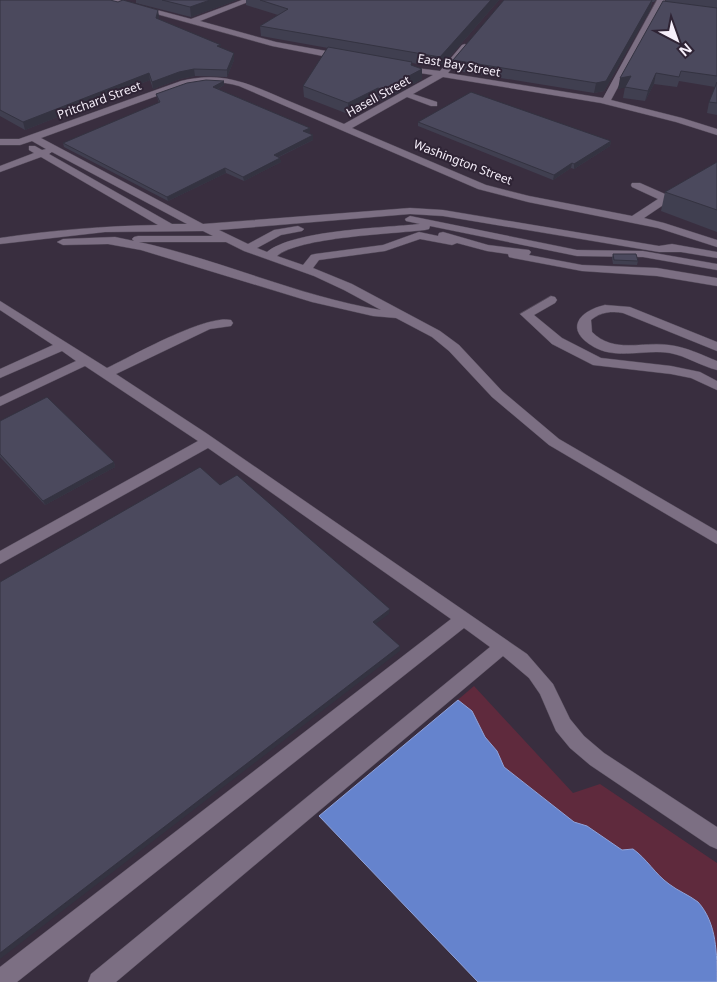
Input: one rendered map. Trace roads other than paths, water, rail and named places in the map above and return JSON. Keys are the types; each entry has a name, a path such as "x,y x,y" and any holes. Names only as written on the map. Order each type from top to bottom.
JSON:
{"street":[{"path":"110,0 124,1 274,44 348,58"},
{"path":"192,22 250,0"},
{"path":"604,102 659,5"},
{"name":"Hasell Street","path":"345,128 442,74 470,40"},
{"name":"East Bay Street","path":"393,66 604,102 684,120 717,132"},
{"name":"Washington Street","path":"207,80 222,80 242,84 482,187 506,194 676,229 717,244"},
{"name":"Pritchard Street","path":"0,142 20,142 184,83 207,80"},
{"path":"406,94 434,104"},
{"path":"33,138 227,239 268,257 348,287 436,334 454,348 488,385 554,442 717,538"},
{"path":"20,142 170,228"},
{"path":"0,169 54,149"},
{"path":"634,220 688,184"},
{"path":"636,185 666,199"},
{"path":"564,206 568,194"},
{"path":"0,242 40,234 78,231 203,227 410,211 443,213 659,249 680,249 717,255"},
{"path":"268,257 286,236 299,233 427,223 577,253 643,254 717,267"},
{"path":"268,257 279,248 302,240 424,226 570,257 643,259 717,272"},
{"path":"268,257 303,246 422,231 487,248 510,250 579,263 645,264 717,276"},
{"path":"306,270 315,257 385,248 419,235 452,242 483,253 511,254 582,268 657,272 717,282"},
{"path":"0,251 55,243 106,240 227,239"},
{"path":"106,240 168,252 246,278 358,310 403,316"},
{"path":"268,257 403,241"},
{"path":"551,300 526,314 557,341 598,362 671,370 695,375 717,386"},
{"path":"0,305 208,441 503,646 536,672 548,689 563,725 578,742 597,759 717,839"},
{"path":"717,348 626,310 611,308 598,310 586,316 583,326 590,338 603,346 623,350 670,349 717,366"},
{"path":"106,374 207,326 227,323"},
{"path":"0,374 63,346"},
{"path":"0,402 86,361"},
{"path":"0,558 208,441"},
{"path":"0,981 464,619"},
{"path":"99,982 503,646"}],"water":[{"path":"458,700 472,711 485,737 497,751 504,767 574,822 587,826 622,850 633,849 664,880 698,902 709,919 715,939 717,982 478,982 319,816"}]}
